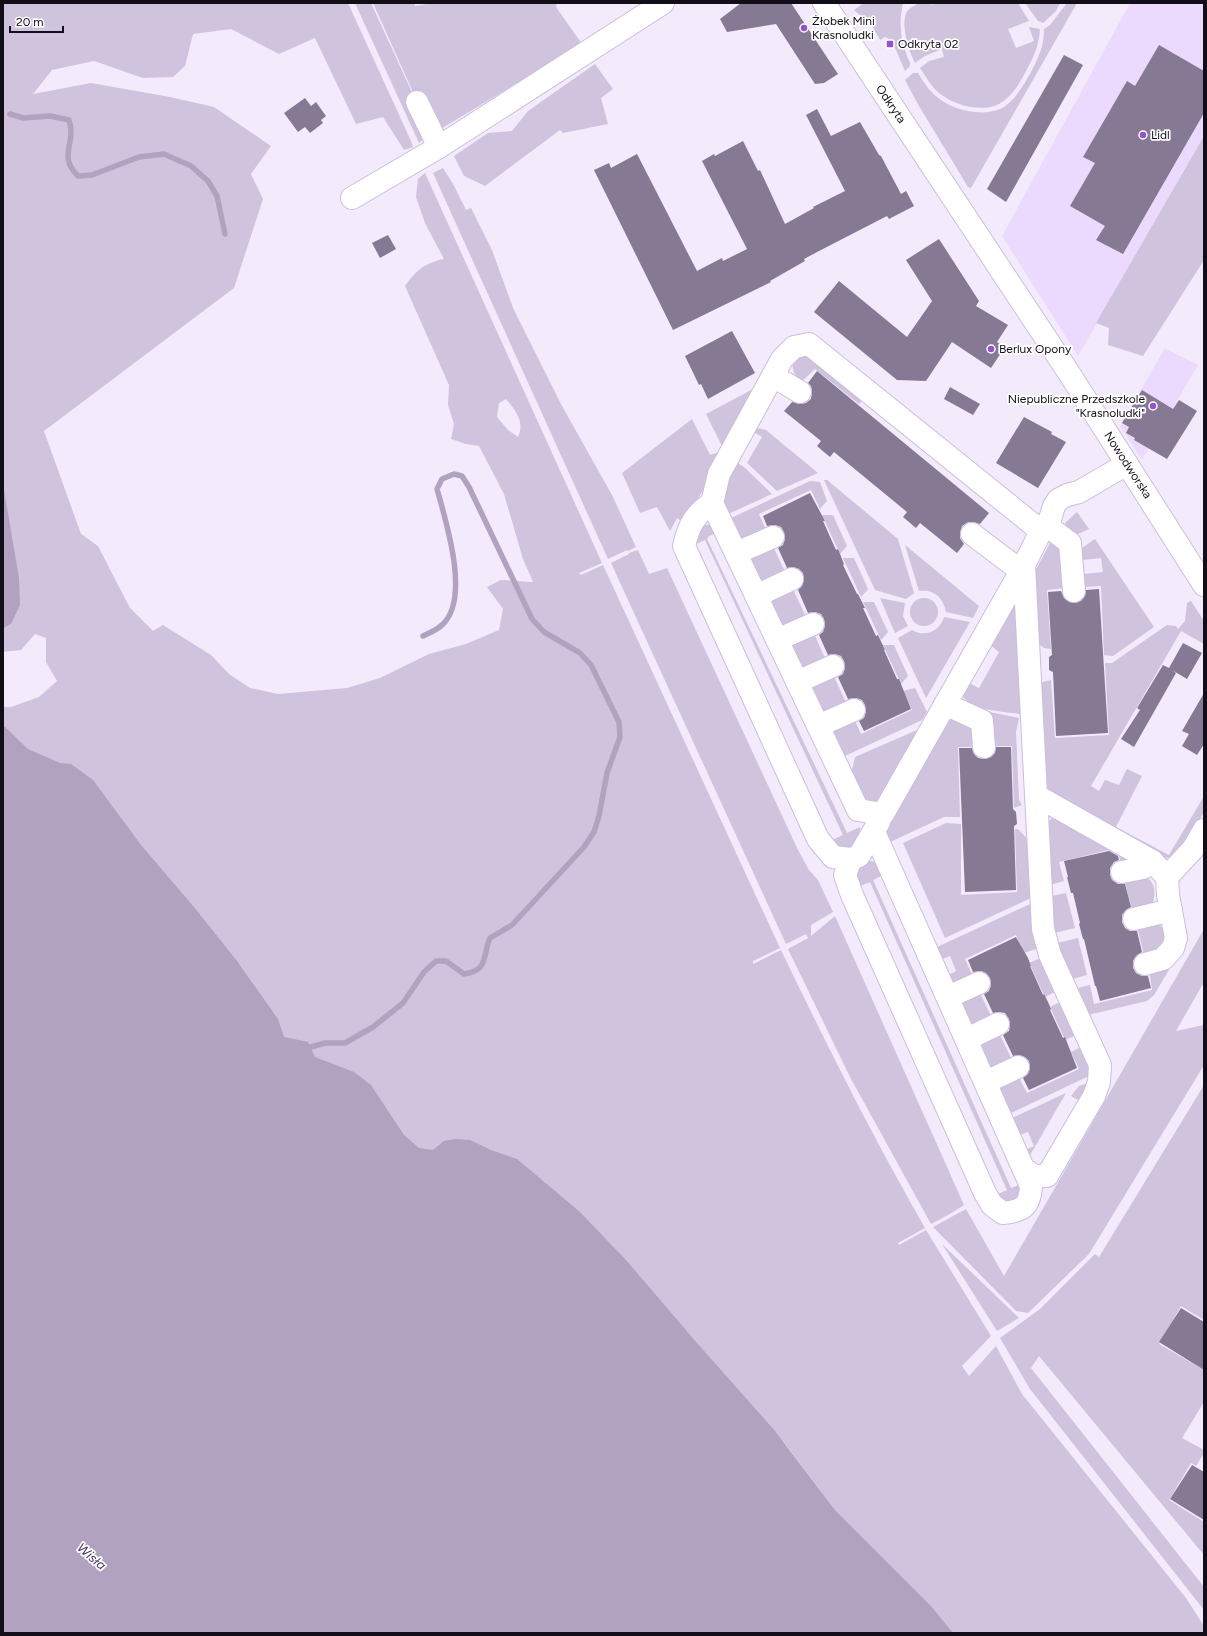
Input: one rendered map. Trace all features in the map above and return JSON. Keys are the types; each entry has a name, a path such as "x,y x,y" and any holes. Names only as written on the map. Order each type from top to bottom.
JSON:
{"street":[{"path":"352,198 440,147 663,3"},
{"name":"Odkryta","path":"824,3 959,206"},
{"path":"417,102 440,147"},
{"name":"Nowodworska","path":"959,206 1204,585"},
{"path":"851,859 846,875 852,895 985,1193 992,1205 1003,1213 1015,1211 1026,1206 1031,1197 1031,1186 1025,1170 948,997 878,823 858,810 712,503 719,474 782,359 794,348 809,344 1070,543 1074,590"},
{"path":"773,376 800,392"},
{"path":"712,503 699,512 688,529 684,546 818,839 833,857 851,859 859,856 1046,525 1061,517 1079,492 1127,464"},
{"path":"972,534 1022,568"},
{"path":"736,553 772,537"},
{"path":"1022,568 1043,928 1050,955 1100,1065 1099,1082 1094,1096 1047,1176 1035,1176 1025,1170"},
{"path":"756,596 792,579"},
{"path":"777,640 813,624"},
{"path":"797,682 833,666"},
{"path":"945,704 982,721 984,747"},
{"path":"818,726 854,710"},
{"path":"1036,796 1152,861 1167,877 1170,910 1176,938 1173,948 1163,959 1145,964"},
{"path":"1167,877 1193,849 1204,830"},
{"path":"1122,872 1143,868 1152,861"},
{"path":"1134,919 1170,910"},
{"path":"948,997 978,983"},
{"path":"967,1039 998,1024"},
{"path":"986,1082 1018,1067"}],"shaded area":[{"path":"3,3 348,3 413,147 404,150 383,117 356,124 315,38 279,54 231,29 193,34 185,66 173,77 143,78 94,61 52,70 33,94 91,83 170,97 214,107 271,146 251,174 263,199 234,288 44,431 81,534 98,546 130,608 153,631 163,625 211,655 229,674 250,688 278,694 347,688 380,678 429,654 466,644 499,630 503,609 487,587 501,580 533,582 523,559 504,494 479,446 466,444 451,439 454,424 448,405 449,385 405,286 417,272 426,265 444,259 425,223 416,197 418,179 425,173 602,563 579,573 581,575 603,565 780,948 753,961 753,964 781,950 850,1090 925,1228 898,1243 899,1245 926,1230 991,1336 962,1366 969,1376 996,1346 1022,1394 1186,1598 1204,1626 1204,1633 947,1633 835,1510 783,1441 423,1182 3,799 3,707 11,707 39,697 57,681 46,662 46,638 35,634 21,650 3,652","holes":["506,399 516,412 520,422 520,432 518,437 508,430 497,417 499,403"]},
{"path":"355,3 371,3 416,101 407,105 424,139 419,143"},
{"path":"373,3 414,3 415,6 432,3 557,3 556,7 582,44 439,130 417,101"},
{"path":"864,3 903,3 901,11 901,34 904,49 910,63 910,66 905,71 896,50 889,39 885,37 880,40 872,26 854,10"},
{"path":"919,3 930,3 931,5 935,3 1018,3 1029,21 1008,29 1016,48 1034,41 1029,27 1040,29 1036,51 1024,76 1007,98 992,107 976,108 952,101 936,90 920,68 929,61 944,57 942,49 925,56 915,63 906,36 904,22 905,15 908,10"},
{"path":"1025,3 1060,3 1056,11 1043,23 1038,21"},
{"path":"1067,3 1077,3 971,188 968,187 905,80 913,73 918,73 934,95 943,102 959,109 984,112 1000,109 1014,98 1022,87 1031,72 1040,51 1044,29 1050,25"},
{"path":"1130,3 1204,3 1204,136 1078,356 1002,236"},
{"path":"595,64 613,89 601,98 608,124 563,133 560,130 485,186 464,176 454,156 488,133 512,131 528,111"},
{"path":"1204,136 1204,260 1143,356 1108,345 1109,328 1096,323"},
{"path":"443,168 466,210 471,208 492,250 513,308 562,406 612,495 636,547 628,551 627,550 608,559 433,173"},
{"name":"Niepubliczne Przedszkole \"Krasnoludki\"","path":"1165,348 1198,365 1142,460 1120,426"},
{"path":"801,351 864,398 859,404 815,369 800,383 794,373 791,359"},
{"path":"755,388 725,452 706,414"},
{"path":"692,419 710,455 719,452 722,457 684,523 677,518 670,531 657,507 640,513 622,473"},
{"path":"757,428 766,430 818,473 777,491 747,463 762,437 752,431"},
{"path":"735,461 745,468 772,494 726,515 721,502"},
{"path":"824,480 827,480 898,539 914,593 906,599 875,590"},
{"path":"810,481 820,482 827,501 820,509 811,490 759,514 767,532 742,539 737,536 729,519"},
{"path":"1077,512 1089,529 1078,534 1068,529 1065,523"},
{"path":"822,515 833,515 847,546 840,554"},
{"path":"711,524 720,531 709,536 707,539 847,833 860,827 859,836 855,844 847,849 838,848 830,841 843,835 705,540 692,546 702,526"},
{"path":"1095,539 1154,627 1113,656 1104,655 1101,586 1084,587 1083,574 1103,572 1101,558 1083,560 1082,548"},
{"path":"771,542 787,576 766,584 758,579 753,573 751,556"},
{"path":"1050,543 1055,544 1059,548 1061,554 1063,561 1064,588 1047,590 1051,649 1044,648 1035,641 1032,577"},
{"path":"905,545 979,606 973,618 946,612 943,602 937,595 929,591 919,591"},
{"path":"638,550 649,574 667,568 798,850 809,870 818,880 833,912 811,925 811,936 835,916 964,1205 931,1224 850,1077 788,949 808,938 806,934 786,944 611,563 629,553"},
{"path":"843,558 854,558 868,589 861,597"},
{"path":"791,585 808,621 787,628 778,623 769,606 770,599"},
{"path":"880,598 905,603 903,616 908,626 895,633"},
{"path":"924,598 934,602 938,612 934,622 924,626 914,622 910,612 914,602"},
{"path":"1191,601 1204,621 1204,644 1181,631 1091,786 1099,791 1105,780 1119,785 1127,769 1142,776 1116,827 1169,855 1204,796 1204,812 1180,853 1172,857 1164,858 1154,856 1059,804 1044,783 1038,688 1043,682 1051,680 1055,738 1109,735 1105,663 1112,663 1167,625 1176,626 1178,629 1185,621 1187,603"},
{"path":"863,602 874,602 888,632 881,640"},
{"path":"1011,606 1019,608 1025,700 1020,714 988,710 972,704 963,696 969,683 979,688 999,652 989,644"},
{"path":"944,617 970,622 926,698 898,638 912,630 922,633 931,632 939,626"},
{"path":"812,629 827,663 806,671 794,659 791,647 792,642"},
{"path":"883,645 894,645 908,676 901,684"},
{"path":"832,672 848,707 819,713 809,691 816,679"},
{"path":"915,688 927,712 922,720 845,756 838,753 832,741 833,728 853,716 861,734 912,710 903,691"},
{"path":"980,710 1019,718 1016,732 1019,800 1022,805 1014,808 1012,746 995,746 993,719"},
{"path":"949,720 955,720 973,729 975,747 958,747 960,817 944,817 888,843 884,835 888,818 942,723"},
{"path":"917,730 921,733 884,798 876,802 867,803 847,771 852,770 855,757"},
{"path":"1053,817 1136,855 1122,867 1117,848 1059,862 1064,881 1050,885 1044,826"},
{"path":"946,823 961,824 961,895 1017,892 1015,829 1018,829 1032,844 1031,898 945,938 903,843"},
{"path":"869,861 877,862 885,874 873,880 1011,1188 1024,1183 1021,1198 1007,1204 994,1196 1007,1190 870,882 858,887 856,877 857,871 861,866"},
{"path":"1135,875 1149,879 1154,890 1154,899 1151,907 1133,913 1123,876"},
{"path":"1066,893 1075,928 1050,934 1047,897"},
{"path":"1030,904 1035,906 1039,948 1024,953 1016,935 965,959 974,979 954,984 947,976 956,971 950,956 940,960 935,948"},
{"path":"1136,922 1150,922 1159,924 1162,927 1166,946 1145,959"},
{"path":"1204,929 1204,982 1176,1031 1204,1025 1204,1065 1089,1254 1028,1313 1016,1311 933,1227 966,1209 1004,1276"},
{"path":"1078,938 1087,975 1069,980 1053,944"},
{"path":"1043,957 1059,990 1045,997 1029,963"},
{"path":"1173,963 1154,995 1147,1001 1088,1015 1074,989 1090,985 1094,1004 1152,990 1149,969"},
{"path":"978,989 994,1022 971,1025 961,1006 963,995"},
{"path":"1064,1000 1079,1034 1065,1040 1050,1007"},
{"path":"998,1031 1014,1064 990,1068 981,1054 980,1043"},
{"path":"1085,1045 1095,1073 1009,1114 1000,1092 1000,1088 1005,1080 1017,1074 1027,1093 1079,1069 1071,1052"},
{"path":"1094,1081 1083,1103 1071,1096 1079,1086"},
{"path":"1204,1085 1204,1320 1181,1306 1159,1344 1204,1370 1204,1402 1182,1438 1204,1450 1204,1453 1196,1466 1191,1463 1169,1500 1204,1522 1204,1555 1039,1356 1031,1368 1204,1587 1204,1610 1030,1389 1000,1338 1040,1309 1095,1254 1099,1257"},
{"path":"1066,1093 1029,1157 1024,1151 1034,1146 1028,1132 1017,1136 1010,1119"},
{"path":"942,1244 1019,1318 997,1331"}],"water":[{"path":"3,484 19,578 20,605 11,624 3,628"},
{"name":"Wisła","path":"3,725 28,749 60,763 71,764 93,780 141,845 194,907 237,961 278,1019 284,1037 308,1042 315,1057 354,1072 371,1085 404,1135 419,1148 433,1150 444,1141 455,1139 470,1140 491,1150 517,1159 580,1212 626,1260 775,1431 835,1510 931,1606 953,1633 3,1633"}],"building":[{"path":"741,3 791,3 838,74 824,83 815,84 776,24 727,32 720,19"},
{"name":"Lidl","path":"1159,45 1204,71 1204,113 1123,254 1096,240 1105,226 1070,206 1095,163 1083,157 1127,81 1135,86"},
{"path":"1064,55 1083,65 1006,202 987,189"},
{"path":"305,98 311,106 316,102 326,116 321,120 323,123 310,133 305,127 298,132 284,113"},
{"path":"817,109 831,136 860,122 881,156 901,194 906,191 914,206 889,219 887,216 804,259 805,261 770,281 771,282 673,330 594,170 609,163 611,168 637,154 697,271 722,258 723,261 747,249 702,161 714,154 715,156 743,141 758,171 760,170 785,224 814,208 813,207 845,191 806,115"},
{"path":"388,235 396,249 380,258 372,243"},
{"path":"939,239 979,301 976,306 1008,325 997,342 1005,347 991,368 952,342 926,381 897,380 814,312 839,281 907,337 932,301 906,260"},
{"path":"732,331 755,373 708,399 701,384 699,385 685,356"},
{"path":"817,371 989,513 980,524 968,522 962,526 960,538 964,544 957,553 920,523 916,528 903,517 907,512 834,452 830,457 817,446 821,441 784,411 792,402 800,404 806,403 811,399 811,386 808,383"},
{"path":"950,387 980,404 973,415 944,399"},
{"path":"1142,390 1173,409 1179,400 1197,411 1167,459 1134,440 1135,438 1126,433 1129,427 1122,423"},
{"path":"1024,417 1052,432 1051,434 1066,442 1038,488 996,463"},
{"path":"810,493 825,521 823,521 836,550 838,549 844,564 843,565 865,608 863,608 876,636 878,635 897,679 899,679 911,709 864,731 859,721 864,718 866,712 865,705 862,700 856,698 848,699 838,677 843,674 845,668 844,661 841,656 835,654 828,655 819,635 823,632 825,626 824,619 821,614 815,612 808,613 798,590 802,586 804,580 803,573 799,569 793,567 787,568 778,548 783,545 785,539 784,532 781,527 775,525 767,526 763,516"},
{"path":"1099,589 1108,733 1056,736 1053,672 1049,670 1049,657 1052,655 1048,592 1061,591 1064,598 1069,602 1075,603 1081,601 1085,596 1086,590"},
{"path":"1183,643 1202,653 1187,679 1172,670 1176,673 1134,747 1121,739 1140,710 1137,708 1163,665 1169,668"},
{"path":"1204,693 1204,744 1197,755 1182,746 1189,734 1182,731"},
{"path":"996,747 1011,747 1013,809 1016,812 1017,824 1014,826 1016,890 965,892 959,748 972,748 974,754 978,758 985,759 991,757 995,753"},
{"path":"1109,851 1118,856 1119,860 1114,862 1110,868 1110,875 1112,880 1118,884 1125,884 1131,907 1122,915 1122,922 1125,928 1130,931 1137,931 1142,952 1136,956 1133,961 1133,968 1136,973 1142,976 1148,976 1151,988 1100,1001 1064,861"},
{"path":"1016,937 1028,958 1030,966 1043,995 1044,994 1048,1002 1051,1009 1050,1010 1063,1038 1065,1037 1077,1068 1029,1090 1023,1078 1028,1074 1030,1068 1029,1061 1025,1057 1019,1055 1013,1056 1003,1035 1009,1031 1009,1019 1005,1013 993,1013 984,994 989,991 991,985 990,978 986,973 981,971 973,972 968,960"},
{"path":"1181,1308 1204,1322 1204,1370 1159,1342"},
{"path":"1192,1465 1204,1472 1204,1520 1170,1499"}],"waterway":[{"path":"10,114 23,118 50,116 69,120 71,136 68,156 72,169 78,176 92,175 139,157 164,154 191,166 208,181 217,196 225,234"},
{"path":"304,1049 325,1043 345,1043 373,1027 403,1003 424,972 436,961 446,961 464,974 472,972 481,966 490,938 512,925 584,847 594,832 599,816 607,773 620,737 619,722 591,665 580,653 544,632 532,619 469,487 462,476 454,474 442,479 437,489 446,521 454,560 456,579 455,597 450,613 442,625 423,636"}],"place":[{"name":"Żłobek Mini Krasnoludki","path":"804,28"},
{"name":"Odkryta 02","path":"890,44"},
{"name":"Lidl","path":"1143,135"},
{"name":"Berlux Opony","path":"991,349"},
{"name":"Niepubliczne Przedszkole \"Krasnoludki\"","path":"1153,406"}]}
